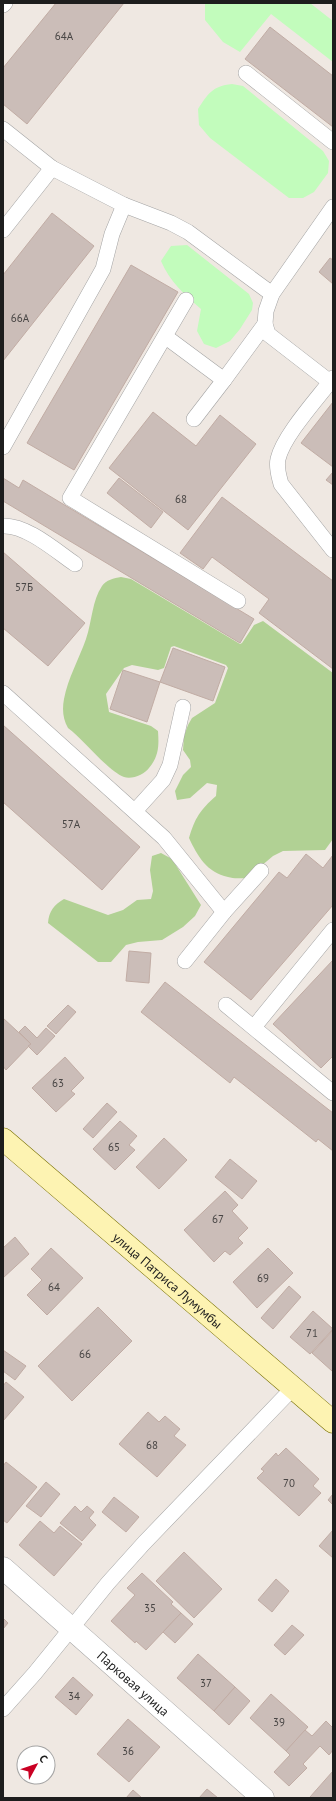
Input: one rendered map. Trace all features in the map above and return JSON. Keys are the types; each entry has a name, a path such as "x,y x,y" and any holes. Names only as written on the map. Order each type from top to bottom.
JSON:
{"street":[{"name":"улица Патриса Лумумбы","path":"3,1139 333,1422"},
{"name":"Парковая улица","path":"3,1568 263,1798"}],"lane":[{"path":"246,73 333,142"},
{"path":"3,129 52,168 124,205 172,223 188,232 272,294"},
{"path":"3,230 52,168"},
{"path":"3,448 103,269 112,234 124,205"},
{"path":"333,207 328,225 272,294 266,311 265,324 268,334 331,380 283,445 278,461 278,472 281,484 333,550"},
{"path":"186,300 70,498 238,600"},
{"path":"194,419 265,324"},
{"path":"166,336 224,380"},
{"path":"3,526 11,525 22,529 75,564"},
{"path":"3,693 164,838 224,912"},
{"path":"135,811 163,780 170,765 183,707"},
{"path":"185,961 224,912 261,871"},
{"path":"254,1027 333,930"},
{"path":"226,1005 333,1093"},
{"path":"3,1709 108,1583 144,1543 293,1388"}],"green space":[{"path":"205,3 310,3 333,21 333,62 271,14 240,52 223,42 205,20"},
{"path":"232,84 243,86 323,151 329,161 328,173 314,192 303,198 289,198 210,138 199,125 198,109 208,95 215,89"},
{"path":"187,245 249,294 253,303 252,310 240,329 230,341 216,348 204,344 197,331 201,309 183,293 173,281 161,261 171,246"},
{"path":"121,577 131,579 240,644 254,625 263,621 333,673 333,839 325,850 283,851 273,856 247,878 230,878 214,872 199,857 192,844 189,838 194,825 202,810 216,796 217,785 207,783 190,798 177,800 175,791 183,775 191,767 190,760 183,750 184,736 192,718 215,703 228,668 226,665 174,646 171,647 164,668 158,670 132,665 124,668 106,694 109,712 151,726 158,731 157,755 147,770 138,776 127,778 118,774 103,762 68,728 63,714 64,699 71,676 86,639 96,598 102,586 106,582"},
{"path":"161,853 172,859 201,905 195,916 183,927 162,940 138,942 126,945 111,962 98,962 48,923 53,909 64,899 108,915 123,910 137,900 151,899 153,891 150,870 152,856"}],"building":[{"path":"56,3 124,3 27,124 3,104 3,68"},
{"path":"270,27 333,76 333,127 245,59"},
{"path":"52,213 94,246 3,361 3,275"},
{"path":"330,258 333,260 333,284 319,272"},
{"path":"131,265 178,292 74,470 27,443"},
{"path":"333,402 333,467 301,443"},
{"path":"153,412 196,446 220,415 256,444 188,530 109,468"},
{"path":"333,472 333,485 326,480"},
{"path":"3,478 19,488 23,480 254,619 240,643 3,501"},
{"path":"119,478 163,512 151,528 107,493"},
{"path":"222,497 333,581 333,669 259,613 269,599 212,557 203,569 180,553"},
{"path":"3,552 85,623 48,666 3,628"},
{"path":"173,648 225,667 213,701 160,682"},
{"path":"123,670 160,682 147,722 110,709"},
{"path":"3,725 140,847 102,890 3,802"},
{"path":"306,854 323,868 333,855 333,905 251,1000 204,962 279,872 287,878"},
{"path":"129,951 151,953 149,983 126,981"},
{"path":"333,960 333,1056 321,1068 273,1024"},
{"path":"165,982 333,1113 333,1151 318,1139 316,1142 234,1077 230,1083 141,1012"},
{"path":"68,1005 76,1012 56,1034 47,1026"},
{"path":"3,1018 31,1044 6,1070 3,1066"},
{"path":"25,1026 37,1038 46,1028 55,1036 37,1055 28,1046 31,1044 19,1032"},
{"path":"65,1057 84,1078 71,1091 75,1094 56,1112 32,1088"},
{"path":"107,1103 117,1112 93,1138 83,1129"},
{"path":"120,1121 137,1136 129,1145 135,1150 115,1170 93,1149"},
{"path":"164,1138 187,1160 159,1189 136,1167"},
{"path":"230,1159 257,1181 242,1199 215,1177"},
{"path":"225,1191 238,1205 232,1211 248,1228 238,1238 243,1243 230,1255 225,1251 214,1262 184,1230"},
{"path":"15,1237 29,1254 3,1278 3,1248"},
{"path":"51,1248 83,1278 47,1315 27,1295 42,1280 31,1269"},
{"path":"268,1248 293,1273 257,1308 233,1282"},
{"path":"289,1286 301,1297 273,1329 261,1318"},
{"path":"98,1307 132,1341 72,1401 38,1366"},
{"path":"313,1311 333,1329 310,1354 290,1337"},
{"path":"333,1330 333,1370 332,1371 312,1353"},
{"path":"3,1350 26,1366 15,1380 3,1371"},
{"path":"6,1382 24,1397 3,1421 3,1386"},
{"path":"148,1412 159,1422 165,1416 180,1429 174,1436 186,1445 157,1477 119,1444"},
{"path":"286,1448 319,1479 313,1486 321,1493 299,1516 257,1478 264,1471 261,1469 276,1453 278,1456"},
{"path":"6,1462 37,1487 7,1523 3,1520 3,1466"},
{"path":"46,1482 60,1494 41,1517 26,1506"},
{"path":"333,1494 333,1505 328,1500"},
{"path":"114,1497 139,1517 126,1532 102,1512"},
{"path":"75,1506 81,1512 87,1506 94,1512 89,1518 96,1525 82,1541 60,1523"},
{"path":"40,1521 54,1533 60,1526 82,1544 54,1576 19,1545"},
{"path":"333,1530 333,1558 319,1546"},
{"path":"184,1552 222,1589 194,1618 156,1581"},
{"path":"142,1573 173,1602 171,1604 181,1613 146,1650 136,1641 135,1643 111,1621 135,1595 127,1588"},
{"path":"276,1579 289,1591 272,1612 258,1600"},
{"path":"181,1613 193,1624 175,1643 163,1632"},
{"path":"3,1618 8,1623 3,1629"},
{"path":"292,1625 304,1635 285,1655 274,1645"},
{"path":"198,1654 235,1687 214,1711 177,1678"},
{"path":"73,1677 93,1695 76,1715 55,1697"},
{"path":"235,1687 250,1701 229,1725 214,1711"},
{"path":"271,1694 308,1727 286,1751 250,1718"},
{"path":"128,1719 160,1747 129,1782 97,1754"},
{"path":"326,1721 333,1728 333,1750 329,1755 320,1746 303,1764 307,1768 289,1786 274,1772 290,1755 286,1751 305,1730 312,1736"},
{"path":"333,1771 333,1798 310,1797"},
{"path":"207,1789 218,1798 199,1798"},
{"path":"133,1790 142,1798 126,1798"}]}
